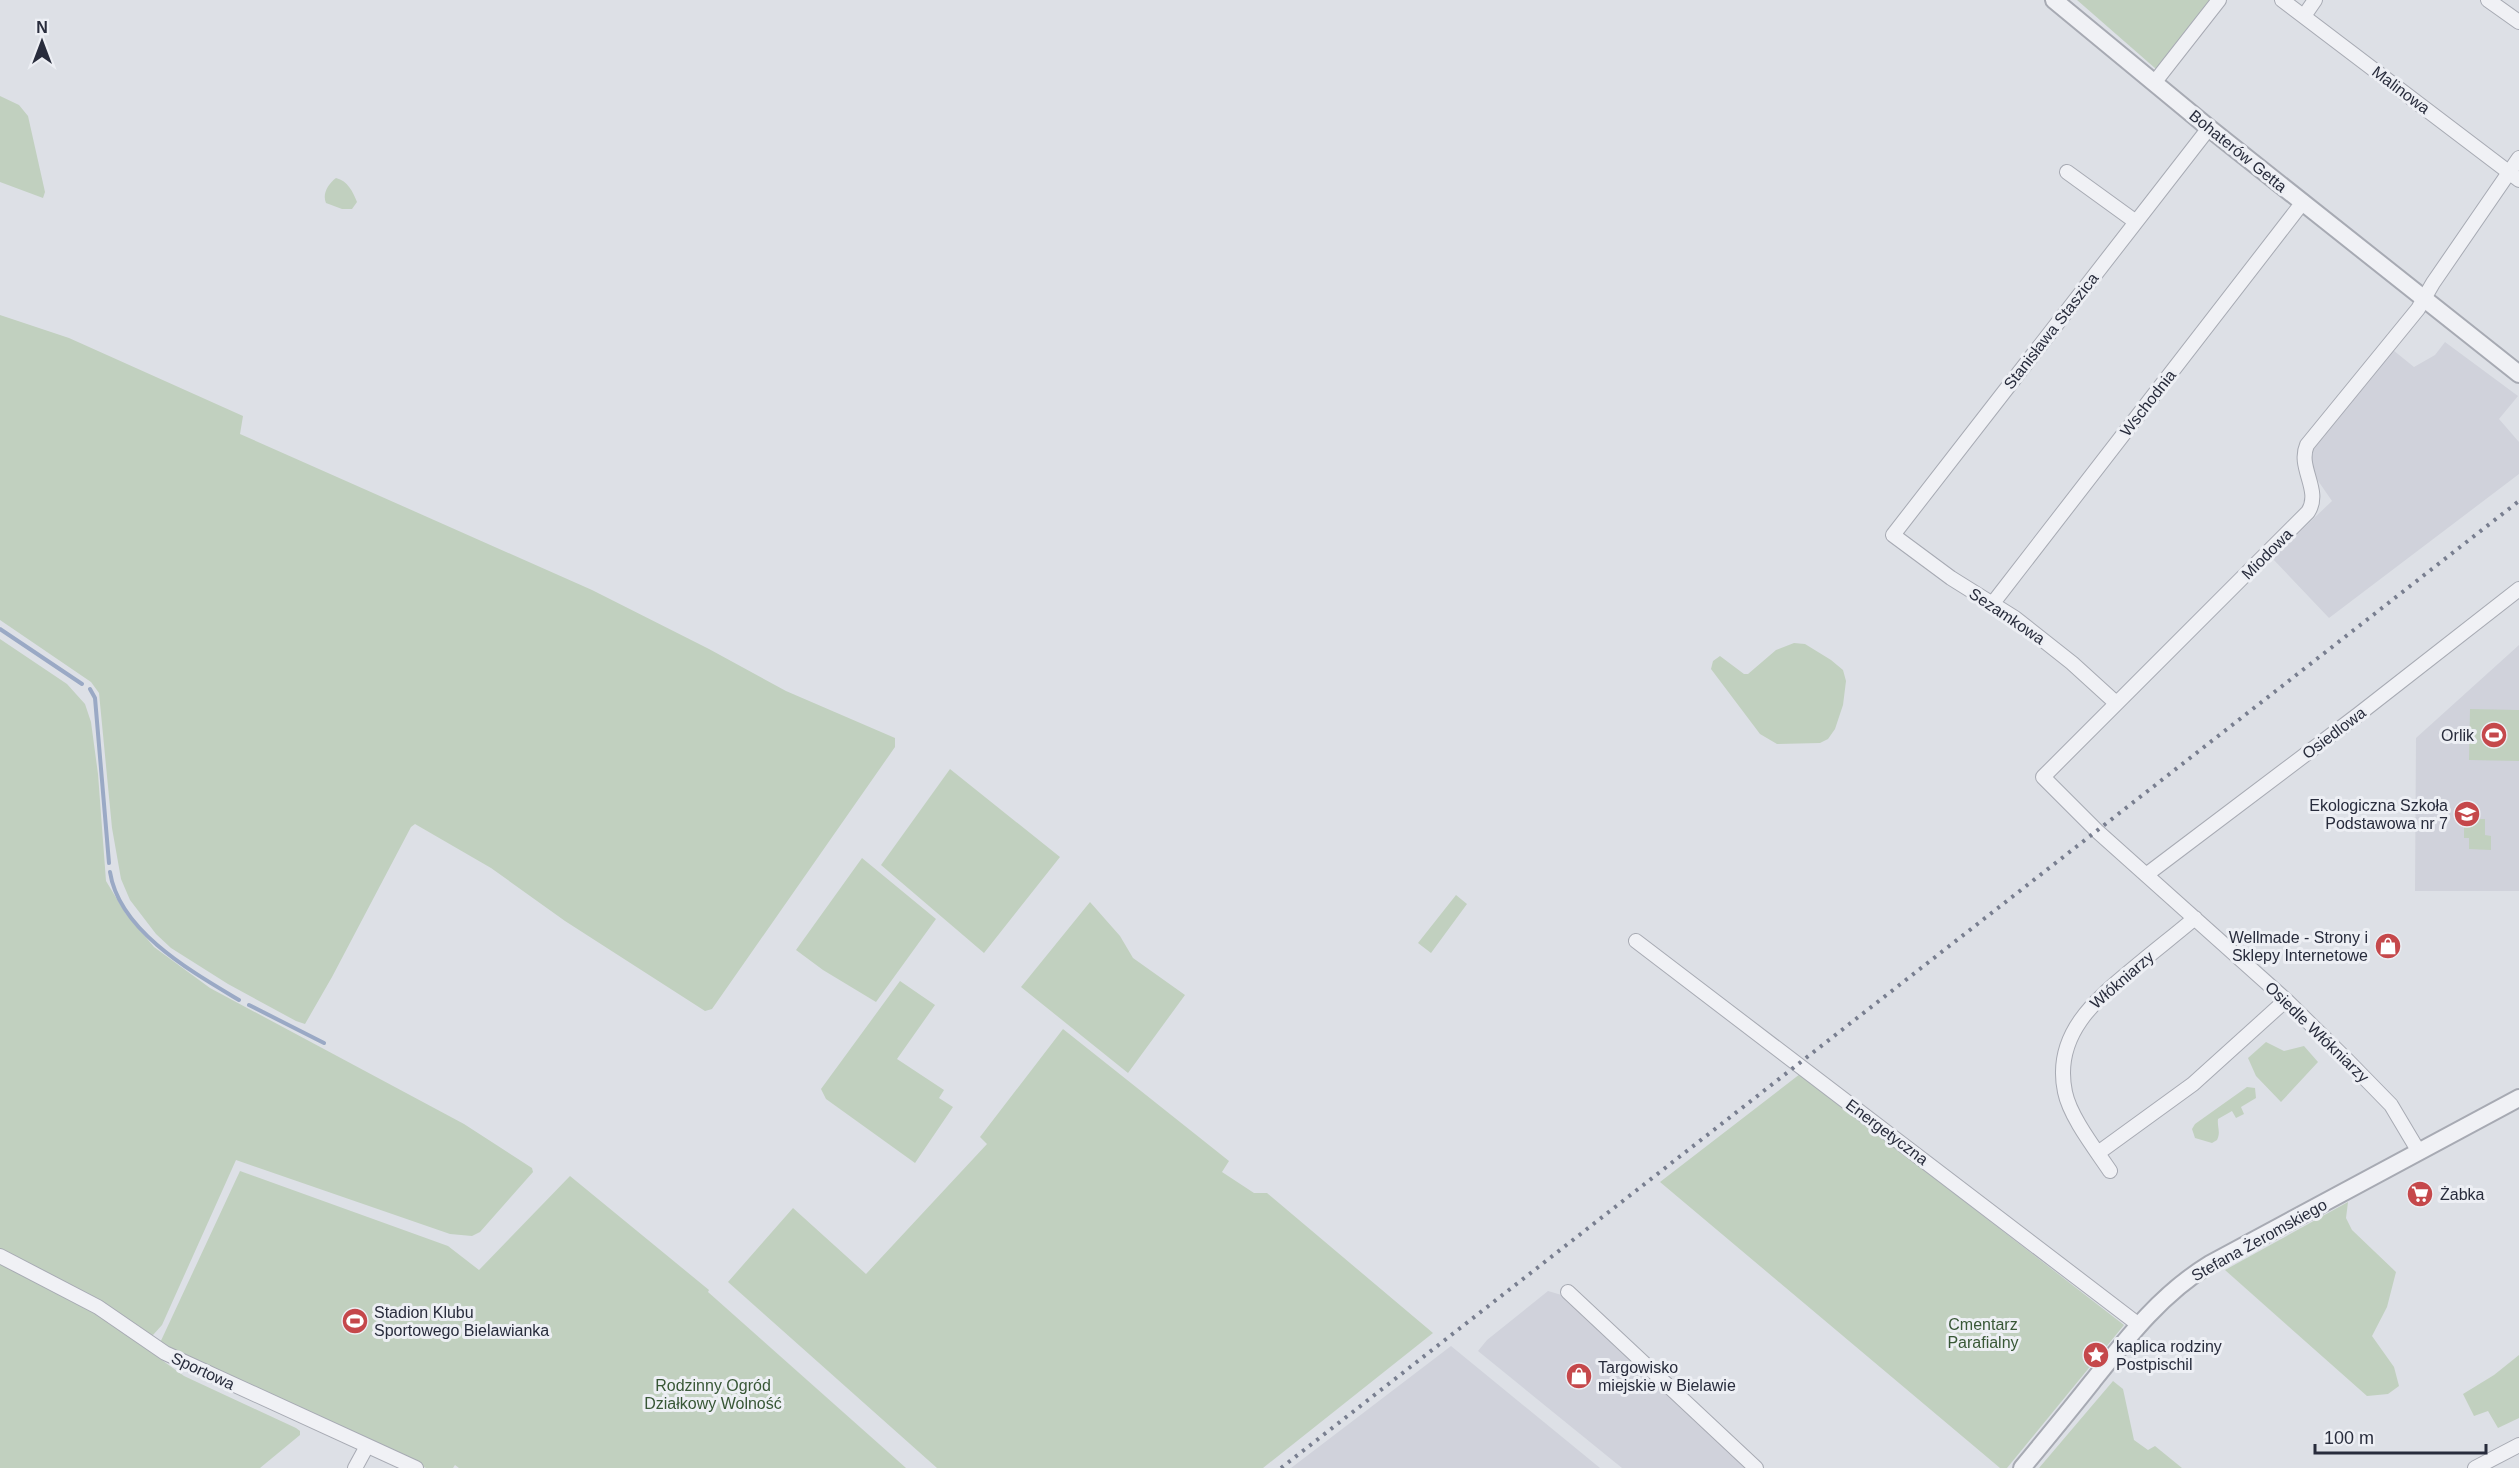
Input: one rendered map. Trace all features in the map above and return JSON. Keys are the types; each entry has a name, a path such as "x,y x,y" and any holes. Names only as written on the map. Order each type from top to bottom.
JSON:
{"street":[{"name":"Bohaterów Getta","path":"2054,0 2209,128 2519,374"},
{"path":"2154,83 2219,0"},
{"name":"Malinowa","path":"2282,0 2515,176"},
{"path":"2304,16 2315,0"},
{"path":"2488,0 2519,22"},
{"name":"Stanisława Staszica","path":"1893,535 2209,128"},
{"path":"2425,298 2433,283 2515,176 2519,158"},
{"path":"2067,172 2136,222"},
{"name":"Wschodnia","path":"1993,603 2302,202"},
{"name":"Miodowa","path":"2043,777 2308,512 2313,495 2304,463 2307,445 2425,298"},
{"name":"Sezamkowa","path":"1893,535 1951,578 1993,603 2049,644 2116,704"},
{"name":"Osiedlowa","path":"2146,875 2519,589"},
{"name":"Osiedle Włókniarzy","path":"2043,777 2097,831 2286,1000 2391,1105 2419,1152"},
{"name":"Włókniarzy","path":"2110,1171 2070,1107 2065,1093 2064,1056 2069,1038 2079,1019 2094,1002 2195,918"},
{"name":"Energetyczna","path":"1636,941 2139,1325"},
{"path":"2098,1154 2193,1084 2286,1000"},
{"name":"Stefana Żeromskiego","path":"2022,1468 2139,1325 2174,1291 2210,1264 2519,1098"},
{"name":"Sportowa","path":"0,1256 98,1307 159,1350 416,1468"},
{"path":"1568,1292 1756,1468"},
{"path":"2475,1468 2519,1444"},
{"path":"355,1468 367,1446"}],"shaded area":[{"path":"2445,342 2518,396 2499,419 2519,442 2519,474 2329,618 2272,558 2332,501 2312,472 2311,452 2393,350 2414,367 2435,355"},
{"name":"Ekologiczna Szkoła Podstawowa nr 7","path":"2519,645 2519,891 2415,891 2416,738"},
{"name":"Targowisko miejskie w Bielawie","path":"1548,1291 1565,1296 1748,1468 1622,1468 1478,1351 1487,1340"},
{"path":"1451,1346 1600,1468 1291,1468"}],"green space":[{"path":"2077,0 2225,0 2164,76"},
{"path":"0,96 19,105 28,116 45,192 43,198 0,182"},
{"path":"336,178 347,184 354,194 357,202 352,209 342,209 326,203 326,189"},
{"path":"0,315 69,338 243,416 240,434 592,590 786,691 895,738 895,747 712,1009 705,1011 565,921 491,868 415,824 411,827 305,1024 228,984 171,948 156,934 130,900 121,879 112,828 99,693 91,682 0,620"},
{"path":"0,639 67,684 85,704 91,722 98,774 106,881 126,914 154,947 210,988 464,1124 532,1168 533,1172 480,1232 472,1236 450,1234 236,1160 162,1325 153,1335 148,1334 89,1294 0,1249"},
{"path":"1794,643 1805,644 1831,660 1843,670 1846,681 1843,705 1835,729 1828,739 1820,743 1777,744 1760,734 1711,669 1713,661 1720,656 1744,674 1748,674 1776,650"},
{"name":"Orlik","path":"2470,709 2519,710 2519,761 2469,760"},
{"path":"950,769 1060,857 984,953 881,865"},
{"path":"2457,806 2472,806 2471,819 2485,819 2485,835 2491,836 2491,850 2469,849 2469,838 2464,838 2464,819 2457,819"},
{"path":"862,858 936,919 876,1002 823,970 796,950"},
{"path":"1456,895 1467,904 1431,953 1418,943"},
{"path":"1090,902 1120,936 1133,958 1185,995 1128,1073 1021,987"},
{"path":"900,981 935,1005 897,1059 944,1090 939,1098 953,1107 915,1163 826,1099 821,1089"},
{"path":"1063,1029 1229,1161 1222,1172 1254,1193 1267,1193 1433,1333 1263,1468 937,1468 728,1282 793,1208 866,1274 987,1144 980,1137"},
{"path":"2266,1042 2284,1051 2304,1046 2318,1062 2281,1102 2256,1076 2248,1058"},
{"name":"Cmentarz Parafialny","path":"1800,1074 2124,1325 2007,1468 2000,1468 1660,1182"},
{"path":"2247,1087 2255,1088 2256,1098 2241,1107 2244,1114 2236,1118 2232,1111 2218,1119 2218,1137 2212,1143 2195,1138 2192,1129 2195,1124"},
{"name":"Rodzinny Ogród Działkowy Wolność","path":"240,1171 448,1246 479,1270 570,1176 709,1290 708,1292 906,1468 459,1468 455,1465 453,1468 426,1468 405,1459 159,1345"},
{"path":"2348,1202 2346,1218 2352,1230 2396,1272 2387,1307 2372,1336 2394,1367 2399,1386 2388,1394 2367,1396 2225,1270"},
{"path":"0,1261 91,1309 184,1376 296,1428 300,1431 300,1435 260,1468 0,1468"},
{"path":"2519,1355 2519,1418 2498,1428 2488,1411 2474,1416 2463,1394 2494,1375"},
{"path":"2113,1381 2123,1389 2134,1440 2148,1450 2155,1446 2182,1468 2039,1468"}],"waterway":[{"path":"0,629 82,684"},
{"path":"90,689 95,698 109,863"},
{"path":"110,872 116,893 127,913 142,931 180,963 239,1000"},
{"path":"249,1005 324,1043"}],"railway":[{"path":"1281,1468 2519,501"}],"place":[{"name":"Orlik","path":"2494,735"},
{"name":"Ekologiczna Szkoła Podstawowa nr 7","path":"2467,814"},
{"name":"Wellmade - Strony i Sklepy Internetowe","path":"2388,946"},
{"name":"Żabka","path":"2420,1194"},
{"name":"Stadion Klubu Sportowego Bielawianka","path":"355,1321"},
{"name":"kaplica rodziny Postpischil","path":"2096,1355"},
{"name":"Targowisko miejskie w Bielawie","path":"1579,1376"}]}
